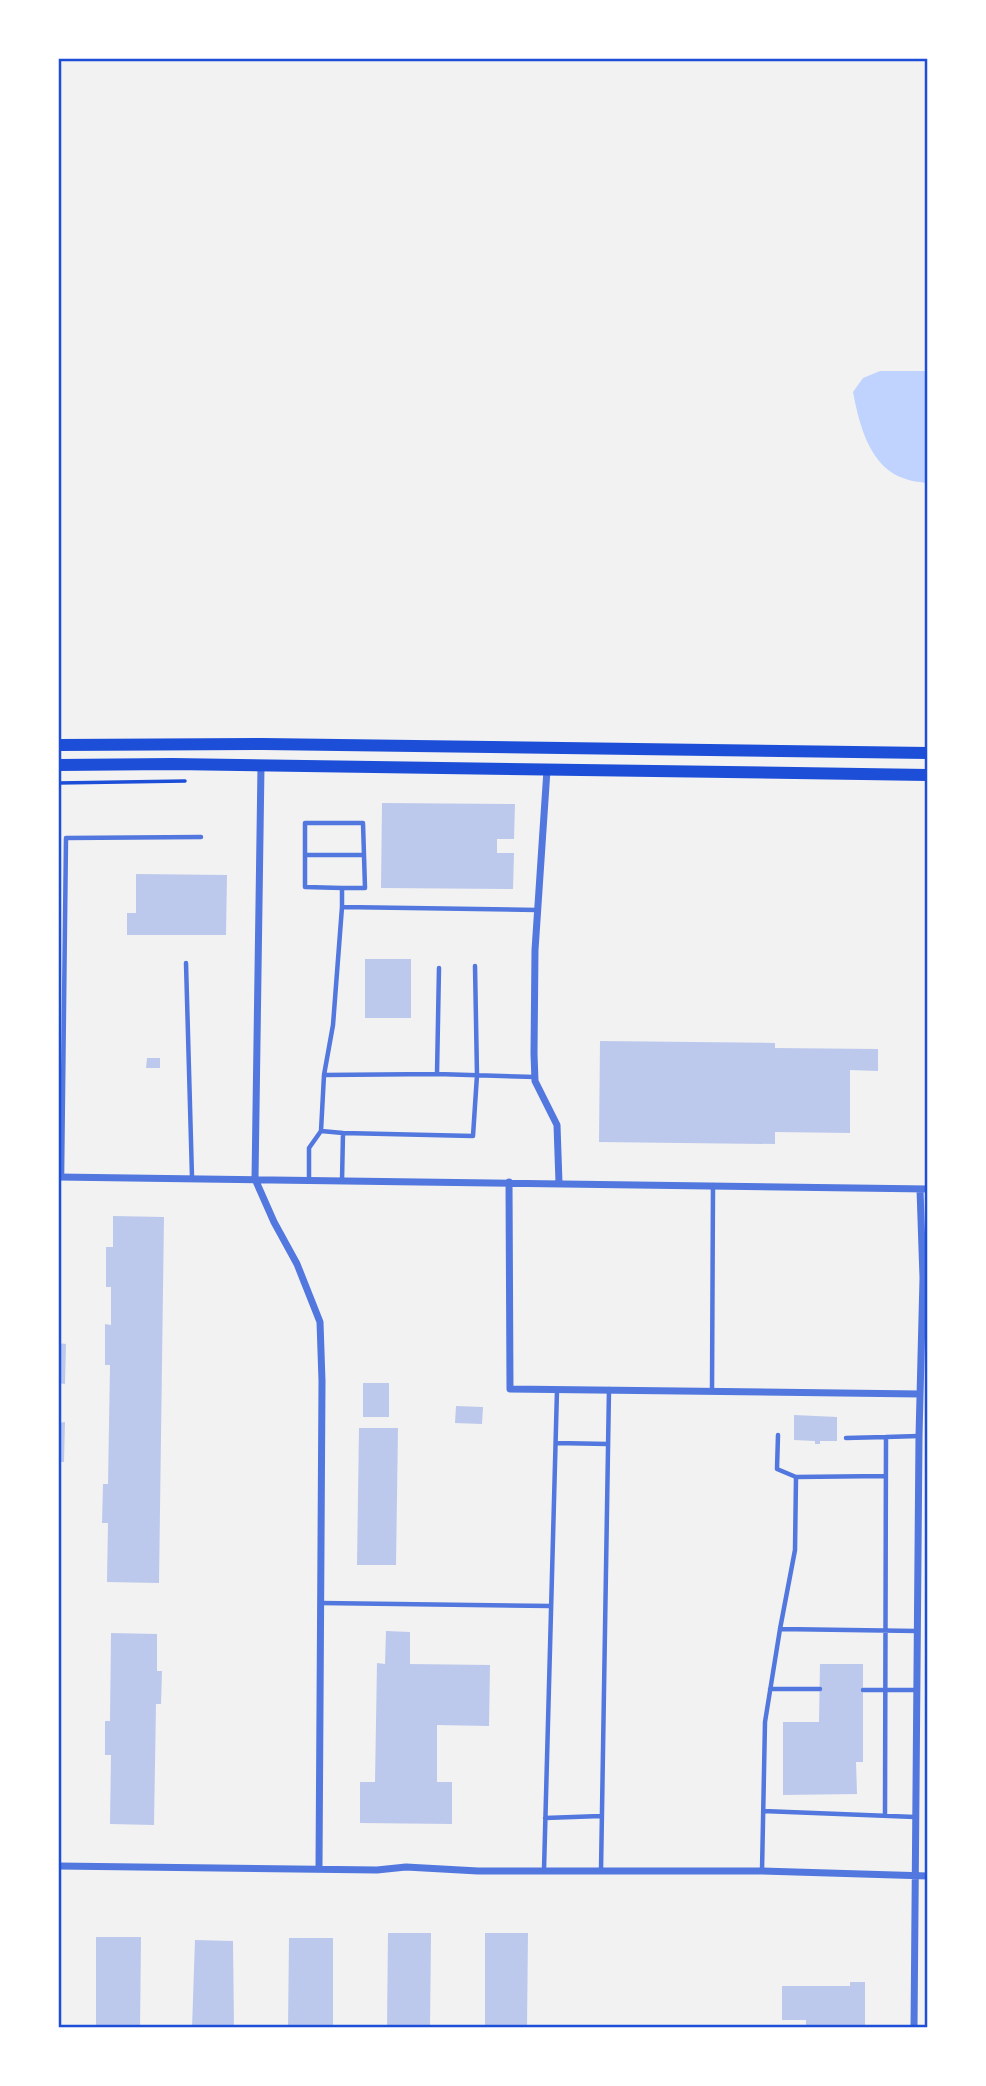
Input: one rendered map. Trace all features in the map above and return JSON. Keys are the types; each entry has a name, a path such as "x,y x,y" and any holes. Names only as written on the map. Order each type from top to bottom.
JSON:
{"main road":[{"path":"261,766 263,744"},
{"path":"58,745 263,744 928,753"},
{"path":"547,748 547,770"},
{"path":"58,765 928,775"}],"street":[{"path":"261,766 255,1179 297,1264 320,1322 322,1381 318,1868"},
{"path":"547,770 535,950 535,1077 557,1125 559,1182"},
{"path":"60,1177 924,1189 914,2028"},
{"path":"509,1182 510,1389 920,1394"},
{"path":"58,1866 762,1871 928,1876"}],"lane":[{"path":"363,822 364,855 365,888 305,887 305,823 363,822"},
{"path":"60,1177 66,838 201,836"},
{"path":"306,855 364,855"},
{"path":"309,1180 309,1148 321,1131 324,1075 333,1025 342,888"},
{"path":"342,907 537,910"},
{"path":"186,963 192,1177"},
{"path":"321,1131 472,1136 477,1075 475,966"},
{"path":"436,1074 439,968"},
{"path":"324,1075 535,1077"},
{"path":"342,1182 343,1133"},
{"path":"712,1391 713,1184"},
{"path":"601,1871 609,1389"},
{"path":"544,1870 557,1390"},
{"path":"778,1435 777,1469 796,1477 887,1476"},
{"path":"846,1438 919,1436"},
{"path":"885,1815 886,1437"},
{"path":"556,1443 608,1444"},
{"path":"762,1871 765,1721 795,1550 796,1477"},
{"path":"320,1603 551,1606"},
{"path":"780,1629 918,1630"},
{"path":"771,1689 820,1689"},
{"path":"863,1690 917,1690"},
{"path":"763,1811 916,1817"},
{"path":"545,1818 601,1816"}],"path":[{"path":"58,783 187,781"}],"water":[{"path":"880,371 928,371 928,483 911,481 894,474 883,466 868,444 853,392 863,378"}],"building":[{"path":"382,803 515,804 514,839 497,839 497,853 514,853 513,889 381,888"},
{"path":"136,874 227,875 226,935 127,935 127,913 136,913"},
{"path":"365,959 411,959 411,1018 365,1018"},
{"path":"600,1041 775,1043 775,1048 878,1049 878,1071 850,1070 850,1133 775,1132 775,1144 599,1142"},
{"path":"147,1058 160,1058 160,1068 146,1068"},
{"path":"58,1215 61,1215 60,1340 58,1340"},
{"path":"113,1216 164,1217 159,1583 107,1582 108,1523 102,1523 103,1484 108,1484 110,1365 105,1365 105,1324 111,1325 111,1287 106,1287 106,1247 113,1247"},
{"path":"58,1343 66,1344 65,1384 58,1383"},
{"path":"363,1383 389,1383 389,1417 363,1417"},
{"path":"456,1406 483,1407 482,1424 455,1423"},
{"path":"794,1415 837,1417 837,1441 820,1441 820,1444 815,1444 815,1441 794,1440"},
{"path":"65,1422 64,1462 58,1462 58,1423"},
{"path":"359,1428 398,1428 396,1565 357,1565"},
{"path":"386,1631 410,1632 410,1664 490,1665 489,1726 437,1725 437,1782 452,1782 452,1824 360,1823 360,1782 375,1782 377,1663 385,1664"},
{"path":"111,1633 157,1634 157,1671 162,1671 161,1704 156,1704 154,1825 110,1824 111,1755 105,1755 105,1721 110,1721"},
{"path":"820,1664 863,1664 863,1762 856,1762 857,1794 783,1795 783,1722 819,1722"},
{"path":"388,1933 431,1933 430,2028 387,2028"},
{"path":"485,1933 528,1933 527,2028 485,2028"},
{"path":"96,1937 141,1937 140,2028 96,2028"},
{"path":"289,1938 333,1938 333,2028 288,2028"},
{"path":"195,1940 233,1941 234,2028 192,2028"},
{"path":"850,1982 865,1982 865,2028 806,2028 806,2020 782,2020 782,1986 850,1986"}]}
